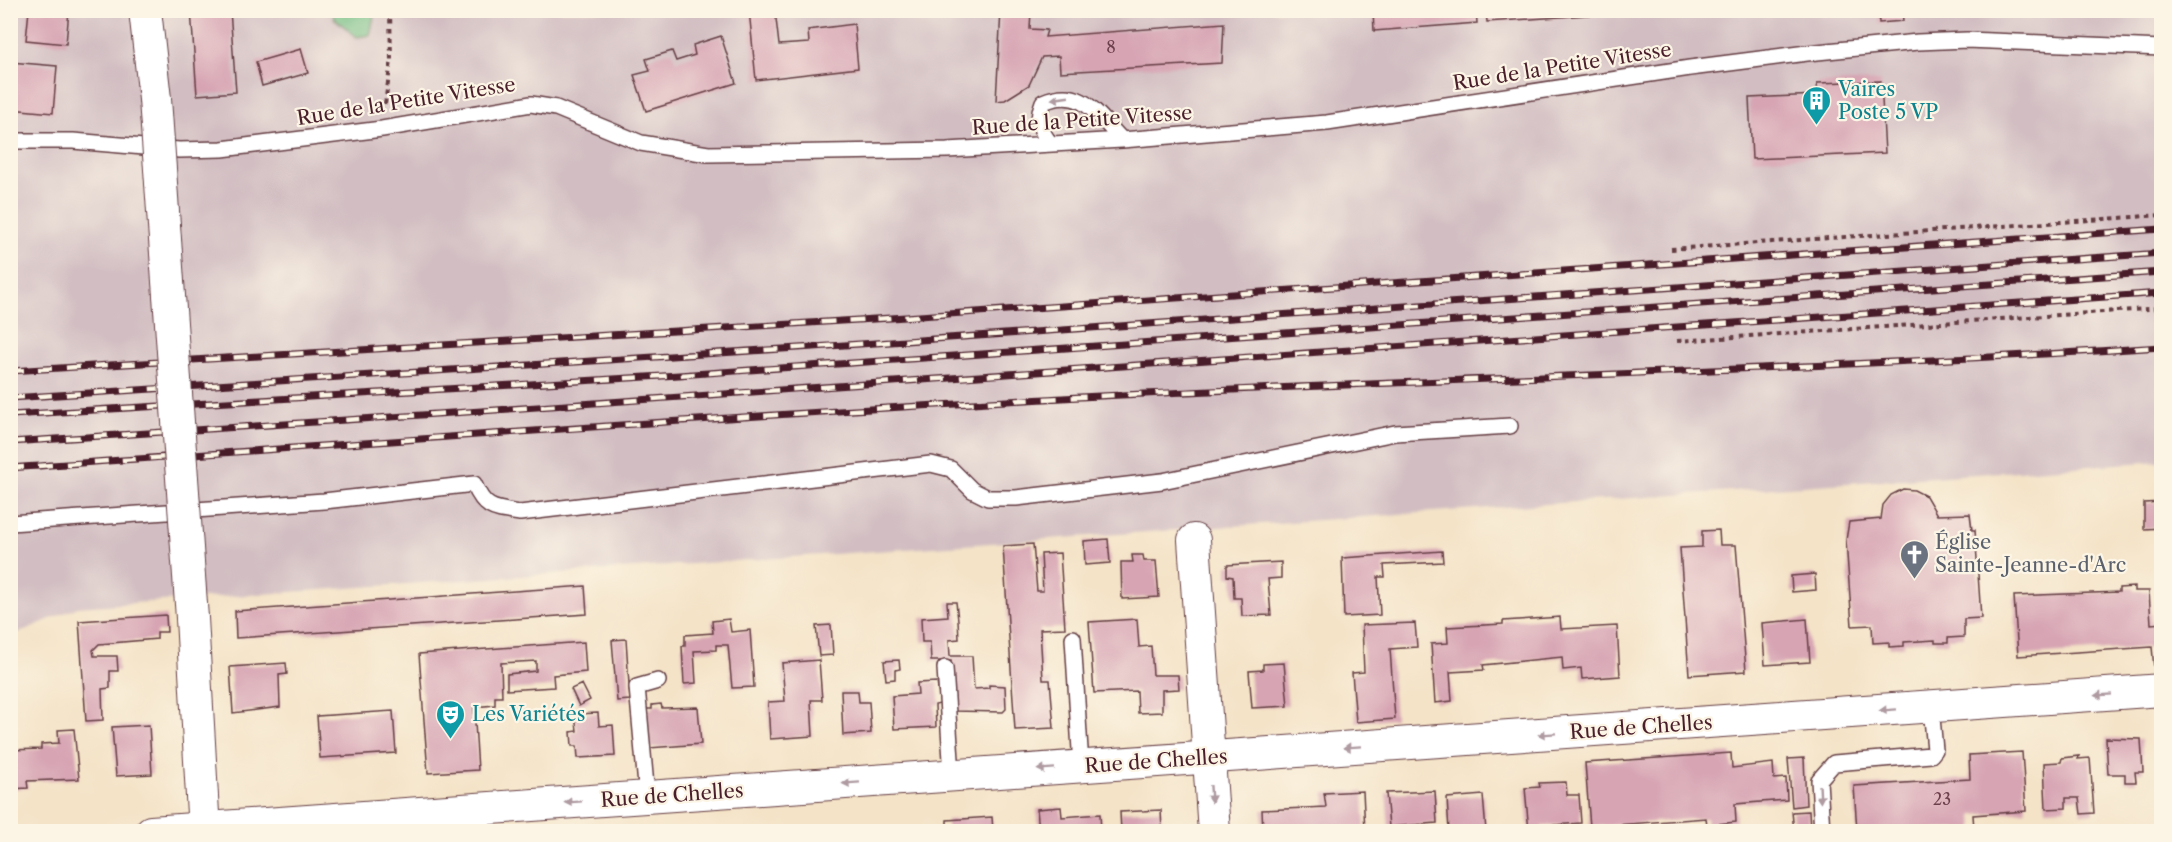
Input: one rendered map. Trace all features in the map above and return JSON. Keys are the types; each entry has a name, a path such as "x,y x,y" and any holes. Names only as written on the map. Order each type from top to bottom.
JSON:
{"street":[{"path":"145,10 155,99 192,618 204,830"},
{"path":"1194,540 1214,831"},
{"name":"Rue de Chelles","path":"151,831 204,830 2162,690"}],"lane":[{"name":"Rue de la Petite Vitesse","path":"10,141 73,141 179,150 222,149 382,129 531,104 556,108 641,143 708,154 935,150 1122,140 1327,123 1690,68 1918,42 1967,40 2162,48"},
{"path":"1051,144 1039,128 1039,113 1043,102 1057,96 1082,100 1122,140"},
{"path":"10,523 324,501 474,484 481,500 495,509 520,513 931,464 951,469 972,490 988,498 1016,498 1162,481 1395,433 1510,426"},
{"path":"1074,638 1081,766"},
{"path":"945,668 952,775"},
{"path":"647,797 637,687 658,681"},
{"path":"1822,831 1819,780 1834,763 1931,755 1935,750 1931,707"}],"path":[{"path":"382,129 391,61 390,10"},
{"path":"1671,249 2162,215"},
{"path":"1677,341 2162,308"}],"shaded area":[{"path":"11,11 2161,11 2161,461 78,607 11,636"}],"green space":[{"path":"333,11 375,11 370,35 357,37 334,18"}],"building":[{"path":"29,10 69,10 66,44 26,40"},
{"path":"191,10 230,10 236,92 197,95"},
{"path":"749,10 775,10 779,45 809,43 808,30 854,24 858,68 756,80"},
{"path":"1001,10 1031,10 1030,29 1047,30 1045,37 1224,23 1222,63 1060,72 1059,56 1042,57 1029,85 1005,100 996,101"},
{"path":"1373,10 1476,10 1477,23 1374,31"},
{"path":"1486,10 1601,10 1601,14 1487,22"},
{"path":"1878,10 1902,10 1903,21 1879,23"},
{"path":"721,36 736,83 646,111 634,75 650,71 646,59 672,51 676,61 695,55 693,45"},
{"path":"301,49 308,73 262,86 256,62"},
{"path":"10,62 57,66 53,113 10,109"},
{"name":"Vaires Poste 5 VP","path":"1881,81 1885,153 1752,159 1749,98 1818,95 1817,83"},
{"name":"Église Sainte-Jeanne-d'Arc","path":"1903,489 1914,490 1926,496 1937,515 1970,514 1972,530 1975,530 1981,618 1964,619 1964,637 1948,638 1948,643 1935,643 1935,640 1904,642 1904,646 1889,647 1889,642 1873,643 1872,625 1852,626 1846,540 1849,522 1881,519 1883,505 1891,495"},
{"path":"2162,502 2162,528 2144,529 2144,503"},
{"path":"1719,530 1720,545 1736,545 1746,671 1689,675 1680,548 1702,547 1702,531"},
{"path":"1108,539 1110,563 1085,565 1084,541"},
{"path":"1033,544 1037,591 1043,591 1041,554 1060,553 1065,628 1040,629 1043,680 1050,680 1054,728 1015,730 1003,546"},
{"path":"1442,551 1443,562 1384,565 1385,577 1378,577 1380,615 1344,617 1342,558"},
{"path":"1132,555 1143,555 1144,561 1156,561 1159,597 1122,599 1121,562 1133,562"},
{"path":"1281,562 1281,578 1268,579 1271,615 1242,616 1241,598 1234,598 1233,577 1227,576 1227,565"},
{"path":"1815,574 1816,590 1792,592 1791,576"},
{"path":"585,586 587,614 236,638 235,611"},
{"path":"2134,587 2134,591 2149,591 2151,624 2162,623 2162,667 2154,668 2152,647 2018,656 2014,596 2119,592 2119,588"},
{"path":"947,602 956,602 958,620 959,639 949,640 950,656 972,656 974,689 989,688 989,685 1005,686 1006,709 1003,712 954,711 951,661 931,661 930,642 922,642 921,618 948,616"},
{"path":"166,615 167,632 157,632 157,639 99,644 93,650 94,656 117,656 118,671 110,671 110,688 102,689 103,720 86,721 79,621"},
{"path":"1560,617 1561,629 1617,626 1620,676 1582,679 1581,668 1563,670 1562,657 1483,665 1484,670 1450,672 1452,701 1435,703 1431,644 1448,643 1447,627 1503,624 1503,621"},
{"path":"729,619 731,632 750,630 754,687 732,688 728,645 716,645 716,650 694,651 696,683 684,684 682,646 685,646 685,635 713,633 712,621"},
{"path":"1137,619 1139,647 1151,646 1153,675 1178,675 1179,689 1162,690 1162,712 1138,713 1137,691 1094,693 1089,622"},
{"path":"1807,619 1810,662 1765,665 1762,623"},
{"path":"1415,623 1417,647 1390,649 1395,719 1356,722 1352,673 1364,672 1362,625"},
{"path":"831,625 833,655 819,656 816,626"},
{"path":"626,639 630,700 617,701 612,640"},
{"name":"Les Variétés","path":"584,642 586,672 553,675 554,687 507,690 507,674 536,671 536,661 501,663 502,697 495,697 495,705 474,707 478,770 428,773 419,654"},
{"path":"819,660 822,700 811,700 813,736 770,739 768,702 785,701 782,663"},
{"path":"899,660 900,669 895,670 895,679 886,680 884,661"},
{"path":"286,663 287,674 279,675 280,707 233,713 230,667"},
{"path":"1284,663 1288,706 1252,708 1249,671 1263,670 1263,664"},
{"path":"937,682 940,704 935,705 936,727 894,729 892,696 918,694 917,683"},
{"path":"582,684 590,700 579,706 571,689"},
{"path":"841,691 858,691 859,702 869,702 871,733 843,735"},
{"path":"661,704 662,708 698,707 701,744 649,748 647,709 652,709 652,705"},
{"path":"393,711 396,753 320,758 317,716"},
{"path":"598,713 599,726 613,725 615,756 578,758 577,746 572,746 571,732 577,731 575,714"},
{"path":"149,725 152,774 116,776 112,727"},
{"path":"74,729 79,779 27,781 28,788 10,789 10,750 41,749 41,744 59,743 58,730"},
{"path":"2106,738 2141,739 2143,772 2135,772 2136,782 2125,782 2125,774 2108,774"},
{"path":"2022,752 2026,811 1973,815 1974,829 1857,831 1854,786 1970,779 1969,755"},
{"path":"1731,753 1732,768 1773,763 1774,779 1786,778 1787,800 1735,804 1736,822 1707,825 1706,818 1590,827 1585,763"},
{"path":"2079,756 2078,759 2090,758 2094,813 2081,814 2079,798 2066,798 2066,808 2046,809 2044,763 2061,762 2062,758"},
{"path":"1804,758 1806,805 1792,807 1788,759"},
{"path":"1566,782 1567,795 1579,795 1581,823 1542,826 1543,831 1529,831 1525,788 1540,787 1539,783"},
{"path":"1363,791 1365,831 1263,831 1262,810 1326,807 1324,793"},
{"path":"1435,791 1437,823 1389,827 1386,793"},
{"path":"1483,795 1486,831 1449,831 1447,798"},
{"path":"1061,807 1062,817 1100,814 1101,831 1039,831 1037,809"},
{"path":"1161,810 1162,831 1121,831 1120,812"},
{"path":"1809,811 1810,831 1794,831 1792,812"},
{"path":"992,817 993,831 947,831 947,820"}],"railway":[{"path":"10,371 891,318 2162,229"},
{"path":"10,398 891,342 2162,253"},
{"path":"10,415 679,375 2162,272"},
{"path":"10,442 2162,293"},
{"path":"10,468 946,404 1891,362 2162,347"}],"place":[{"name":"Vaires Poste 5 VP","path":"1817,126"},
{"name":"Église Sainte-Jeanne-d'Arc","path":"1914,580"},
{"name":"Les Variétés","path":"451,740"}]}
